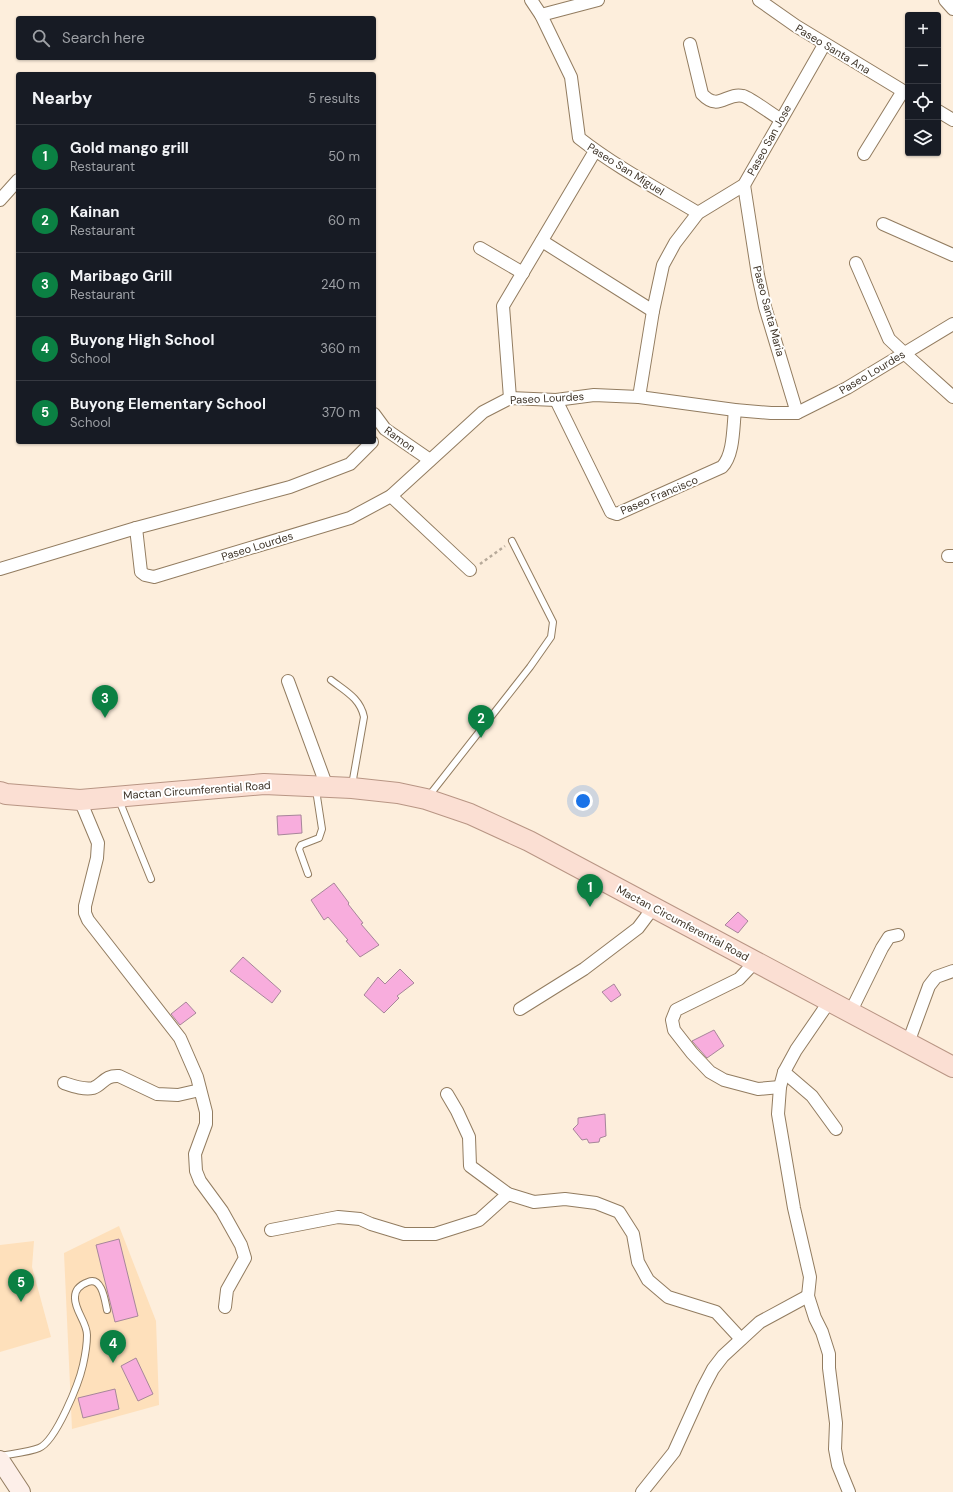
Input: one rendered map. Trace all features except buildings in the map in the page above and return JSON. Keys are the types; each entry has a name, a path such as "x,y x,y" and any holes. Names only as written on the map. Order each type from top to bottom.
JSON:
{"main road":[{"name":"Mactan Circumferential Road","path":"2,793 80,800 264,784 352,788 398,793 426,799 470,814 529,841 953,1067"}],"street":[{"name":"Paseo San Miguel","path":"531,0 541,16 570,76 579,138 595,151 698,213"},
{"path":"541,16 598,0"},
{"name":"Paseo Santa Ana","path":"759,0 824,44 905,91"},
{"path":"945,0 953,9"},
{"path":"690,44 702,94 708,100 715,102 736,96 743,96 780,120"},
{"name":"Paseo San Jose","path":"639,397 653,311 663,265 675,243 698,213 744,184 824,44"},
{"path":"864,154 905,93"},
{"path":"941,113 953,120"},
{"path":"510,398 503,306 595,151"},
{"path":"0,200 16,182"},
{"name":"Paseo Santa Maria","path":"744,184 758,275 765,307 797,412"},
{"path":"883,224 953,255"},
{"path":"542,240 653,311"},
{"path":"480,248 523,273"},
{"path":"856,263 889,339 953,397"},
{"name":"Paseo Lourdes","path":"136,528 141,572 144,575 154,577 350,518 391,496 483,412 510,398 556,400 594,395 639,397 735,410 771,413 797,412 847,388 953,324"},
{"name":"Paseo Francisco","path":"556,400 611,512 617,514 722,467 728,462 735,410"},
{"name":"Ramon","path":"376,417 385,429 430,460"},
{"path":"376,438 385,429"},
{"path":"0,569 136,528 290,487 350,464 370,444"},
{"path":"391,496 470,570"},
{"path":"288,681 321,786"},
{"path":"80,800 98,844 97,858 85,906 85,912 88,920 180,1038 197,1078 206,1112 206,1124 195,1154 196,1171 200,1181 222,1211 241,1245 245,1258 227,1290 225,1307"},
{"path":"520,1009 584,968 632,933 638,928 653,908"},
{"path":"850,1012 882,948 889,938 898,935"},
{"path":"755,962 739,979 676,1010 672,1020 674,1030 692,1053 710,1072 724,1080 758,1089 780,1087"},
{"path":"908,1043 929,986 936,977 953,971"},
{"path":"829,1002 796,1050 784,1072 780,1087 778,1114 794,1208 810,1277 808,1296 829,1354 829,1368 836,1423 835,1449 838,1464 849,1492"},
{"path":"784,1072 812,1096 836,1129"},
{"path":"64,1083 81,1088 94,1088 103,1080 113,1075 119,1076 157,1094 178,1095 200,1090"},
{"path":"447,1094 469,1137 470,1166 508,1194 534,1202 565,1199 596,1203 619,1212 633,1234 638,1262 648,1280 668,1297 716,1312 741,1339"},
{"path":"271,1230 338,1217 360,1219 404,1234 435,1234 479,1220 508,1194"},
{"path":"642,1492 674,1452 713,1369 723,1356 760,1322 808,1296"},
{"path":"0,1460 21,1492"}],"lane":[{"path":"426,799 530,667 551,637 553,622 512,540"},
{"path":"331,680 357,700 362,708 364,717 352,788"},
{"path":"308,874 299,850 301,845 318,838 322,829 321,786"},
{"path":"117,796 152,879"},
{"path":"0,1456 39,1448 51,1437 75,1390 83,1366 87,1341 87,1332 74,1299 78,1287 94,1281 101,1286 107,1310"}],"path":[{"path":"470,570 512,540"}],"shaded area":[{"path":"119,1226 156,1321 159,1405 72,1429 64,1253"},
{"path":"34,1241 32,1267 51,1337 0,1352 0,1245"}],"place":[{"name":"Maribago Grill","path":"105,718"},
{"name":"Kainan","path":"481,738"},
{"name":"Gold mango grill","path":"590,907"},
{"name":"Buyong Elementary School","path":"21,1302"},
{"name":"Buyong High School","path":"113,1363"}]}
